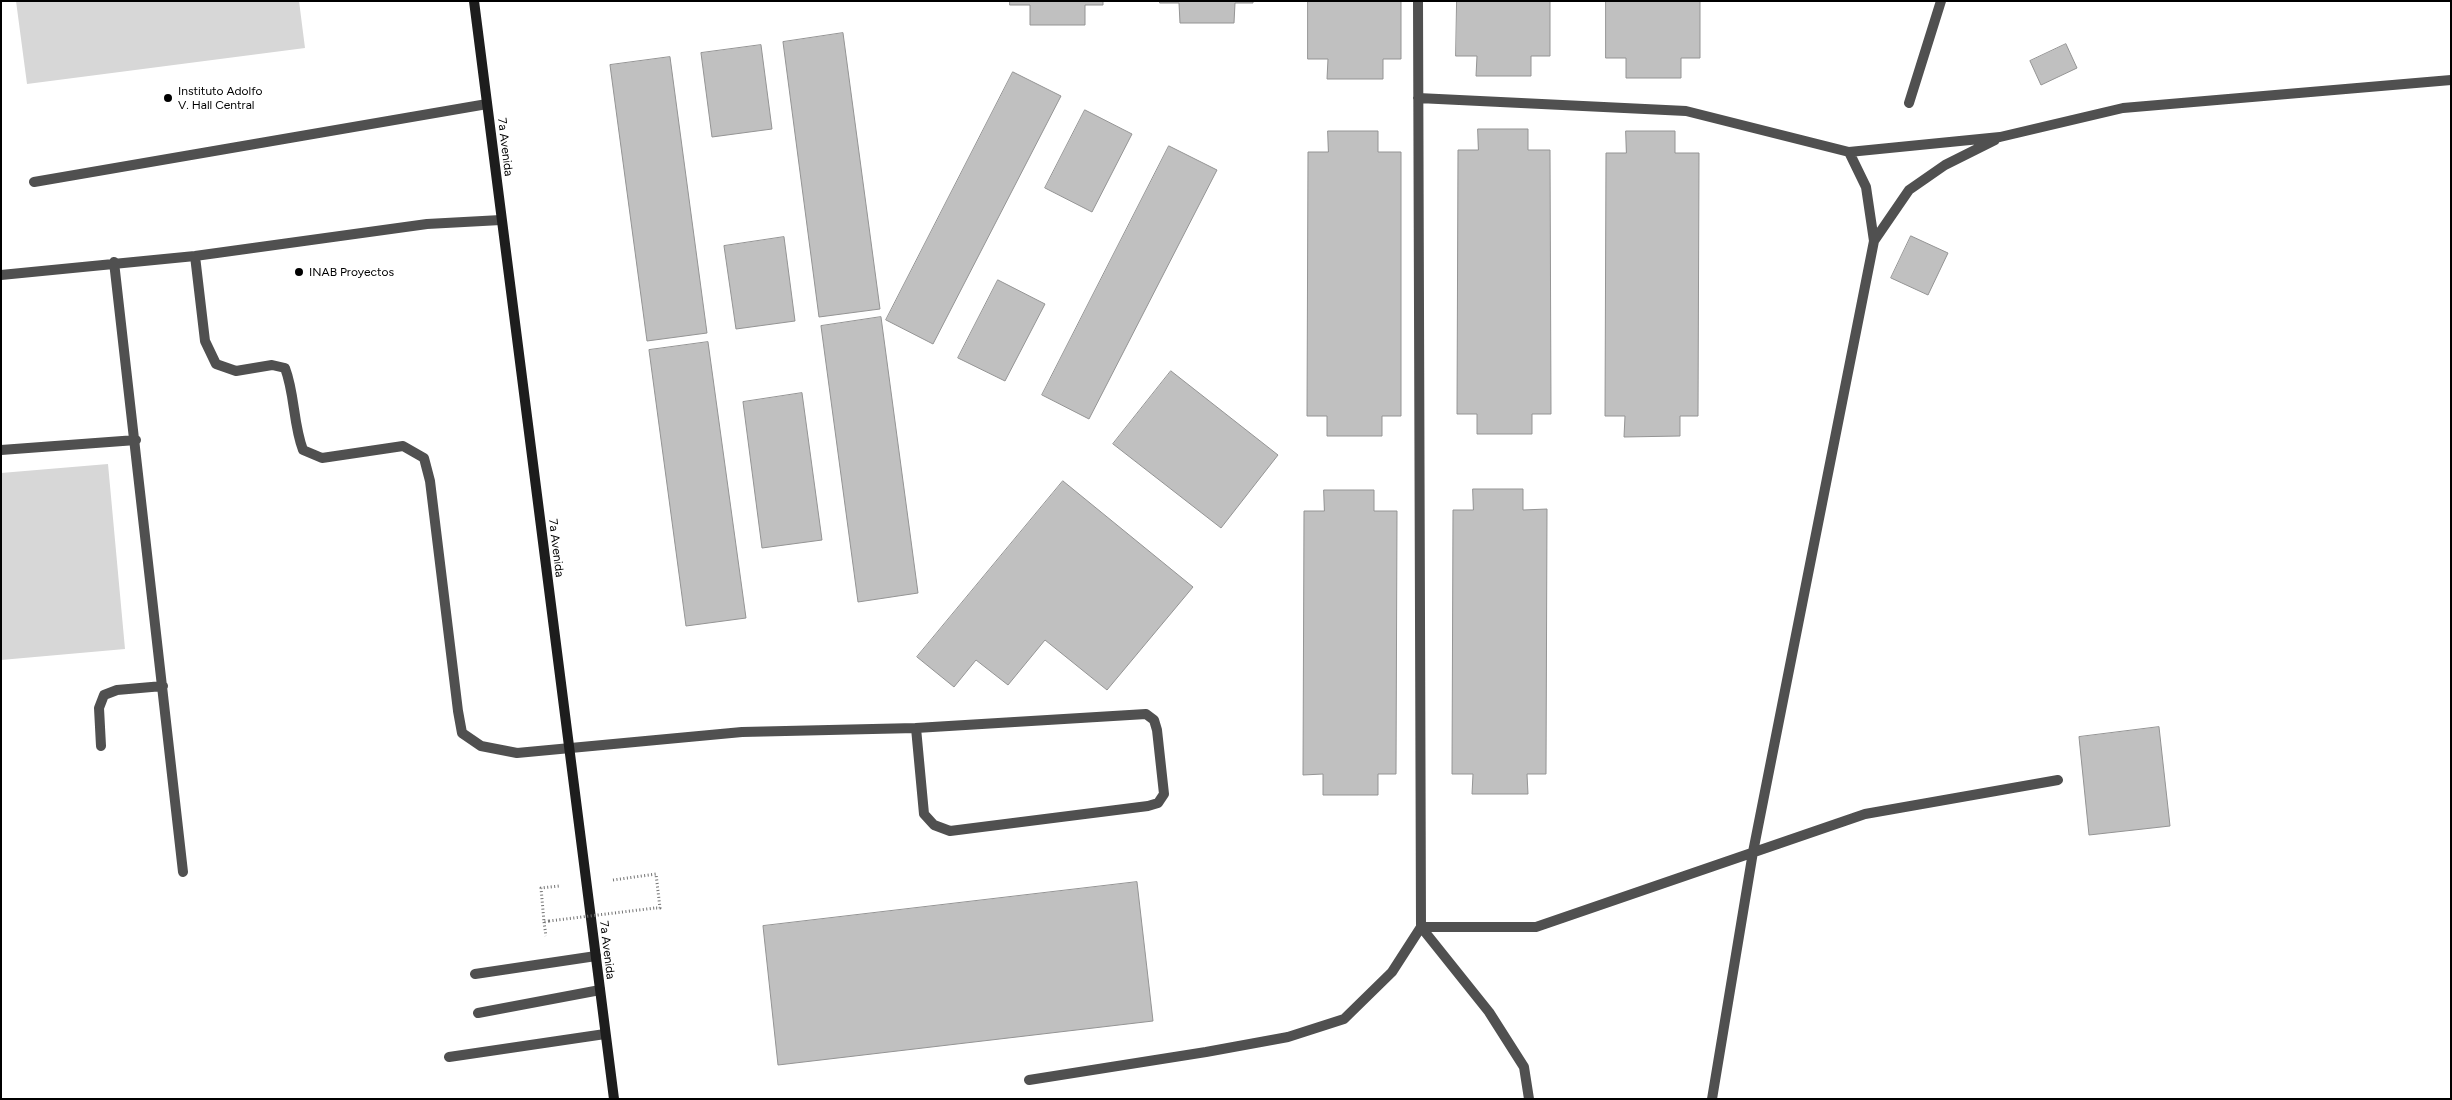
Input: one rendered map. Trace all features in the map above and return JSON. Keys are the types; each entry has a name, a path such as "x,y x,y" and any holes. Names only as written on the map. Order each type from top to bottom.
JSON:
{"main road":[{"name":"7a Avenida","path":"474,1 614,1099"}],"lane":[{"path":"1029,1080 1288,1037 1344,1019 1392,972 1421,927 1418,1"},
{"path":"1909,103 1940,1"},
{"path":"1418,98 1686,111 1849,152 2000,137 2123,108 2451,80"},
{"path":"34,182 487,104"},
{"path":"1874,241 1909,190 1945,165 2000,137"},
{"path":"1712,1099 1753,852 1874,241 1866,188 1849,152"},
{"path":"1,275 114,262 194,256 428,224 502,220"},
{"path":"194,256 205,341 216,364 236,371 272,365 284,368 290,382 297,434 304,450 322,458 403,446 424,458 430,481 462,733 481,746 517,753 742,732 916,728 1146,714 1154,720 1157,730 1164,794 1158,803 1148,806 950,830 934,825 924,814 916,728"},
{"path":"114,262 136,440 183,872"},
{"path":"1,450 136,440"},
{"path":"101,746 99,708 104,695 117,690 163,686"},
{"path":"1421,927 1536,927 1865,814 2058,780"},
{"path":"1421,927 1489,1012 1524,1068 1529,1099"},
{"path":"474,974 596,956"},
{"path":"478,1013 600,990"},
{"path":"449,1057 606,1034"}],"path":[{"path":"544,922 660,908 656,874 586,883"},
{"path":"541,888 547,944"}],"shaded area":[{"path":"16,1 299,1 305,48 27,84"},
{"path":"108,464 125,649 1,660 1,473"}],"building":[{"path":"1010,1 1103,1 1103,5 1085,5 1085,25 1030,25 1030,5 1010,5"},
{"path":"1160,1 1253,1 1253,3 1235,3 1234,23 1180,23 1179,3 1160,3"},
{"path":"1308,1 1401,1 1401,59 1383,59 1383,79 1327,79 1328,59 1308,59"},
{"path":"1457,1 1550,1 1550,56 1531,56 1531,76 1476,76 1477,56 1456,56"},
{"path":"1606,1 1700,1 1700,58 1681,58 1681,78 1626,78 1626,58 1606,58"},
{"path":"843,33 880,309 819,317 783,42"},
{"path":"2066,44 2077,68 2041,85 2030,61"},
{"path":"761,45 772,129 712,137 701,53"},
{"path":"670,57 707,333 647,341 610,65"},
{"path":"1013,72 1061,96 933,344 886,320"},
{"path":"1085,110 1132,134 1092,212 1045,188"},
{"path":"1478,129 1528,129 1528,150 1550,150 1551,414 1532,414 1532,434 1477,434 1477,414 1457,414 1458,150 1478,150"},
{"path":"1328,131 1378,131 1378,152 1401,152 1401,416 1382,416 1382,436 1327,436 1327,416 1307,416 1308,152 1328,152"},
{"path":"1626,131 1675,131 1675,153 1699,153 1698,416 1680,416 1680,436 1624,437 1625,416 1605,416 1606,153 1626,153"},
{"path":"1169,146 1217,170 1089,419 1042,395"},
{"path":"1911,236 1948,253 1928,295 1891,278"},
{"path":"784,237 795,321 736,329 724,246"},
{"path":"998,280 1045,304 1005,381 958,358"},
{"path":"881,317 918,593 858,602 821,326"},
{"path":"708,342 746,618 686,626 649,350"},
{"path":"1171,371 1278,455 1221,528 1113,444"},
{"path":"802,393 822,540 762,548 743,402"},
{"path":"1063,481 1193,587 1107,690 1045,640 1008,685 976,660 954,687 917,657"},
{"path":"1473,489 1523,489 1523,510 1547,509 1546,774 1527,774 1528,794 1472,794 1473,774 1452,774 1453,510 1473,510"},
{"path":"1324,490 1374,490 1374,511 1397,511 1396,774 1378,774 1378,795 1323,795 1323,774 1303,775 1304,511 1324,511"},
{"path":"2159,727 2170,826 2089,835 2079,737"},
{"path":"1137,882 1153,1021 778,1065 763,926"}],"place":[{"name":"Instituto Adolfo V. Hall Central","path":"168,98"},
{"name":"INAB Proyectos","path":"299,272"}]}
